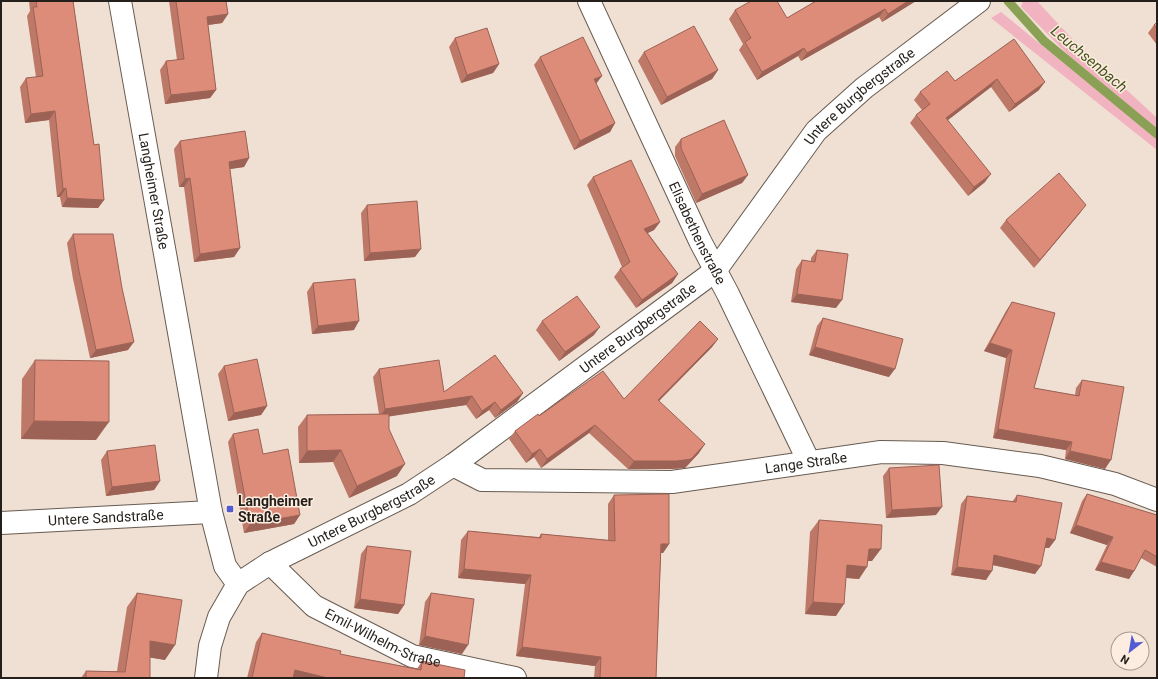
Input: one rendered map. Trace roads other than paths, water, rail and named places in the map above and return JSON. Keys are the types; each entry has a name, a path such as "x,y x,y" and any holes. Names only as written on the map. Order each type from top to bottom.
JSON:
{"street":[{"name":"Langheimer Straße","path":"120,1 211,512 225,566 238,584"},
{"name":"Elisabethenstraße","path":"588,1 714,271 728,294 809,462"},
{"name":"Untere Burgbergstraße","path":"238,584 270,563 409,494 453,465 714,271 816,132 864,88 979,1"},
{"name":"Lange Straße","path":"453,465 482,480 672,482 881,452 943,453 1040,466 1115,484 1157,500"},
{"name":"Untere Sandstraße","path":"1,523 211,512"},
{"name":"Emil-Wilhelm-Straße","path":"270,563 314,606 412,656 514,678"},
{"path":"206,678 210,646 219,617 238,584"}],"waterway":[{"name":"Leuchsenbach","path":"1008,1 1044,41 1157,134"}],"place":[{"name":"Langheimer Straße","path":"230,509"}]}
